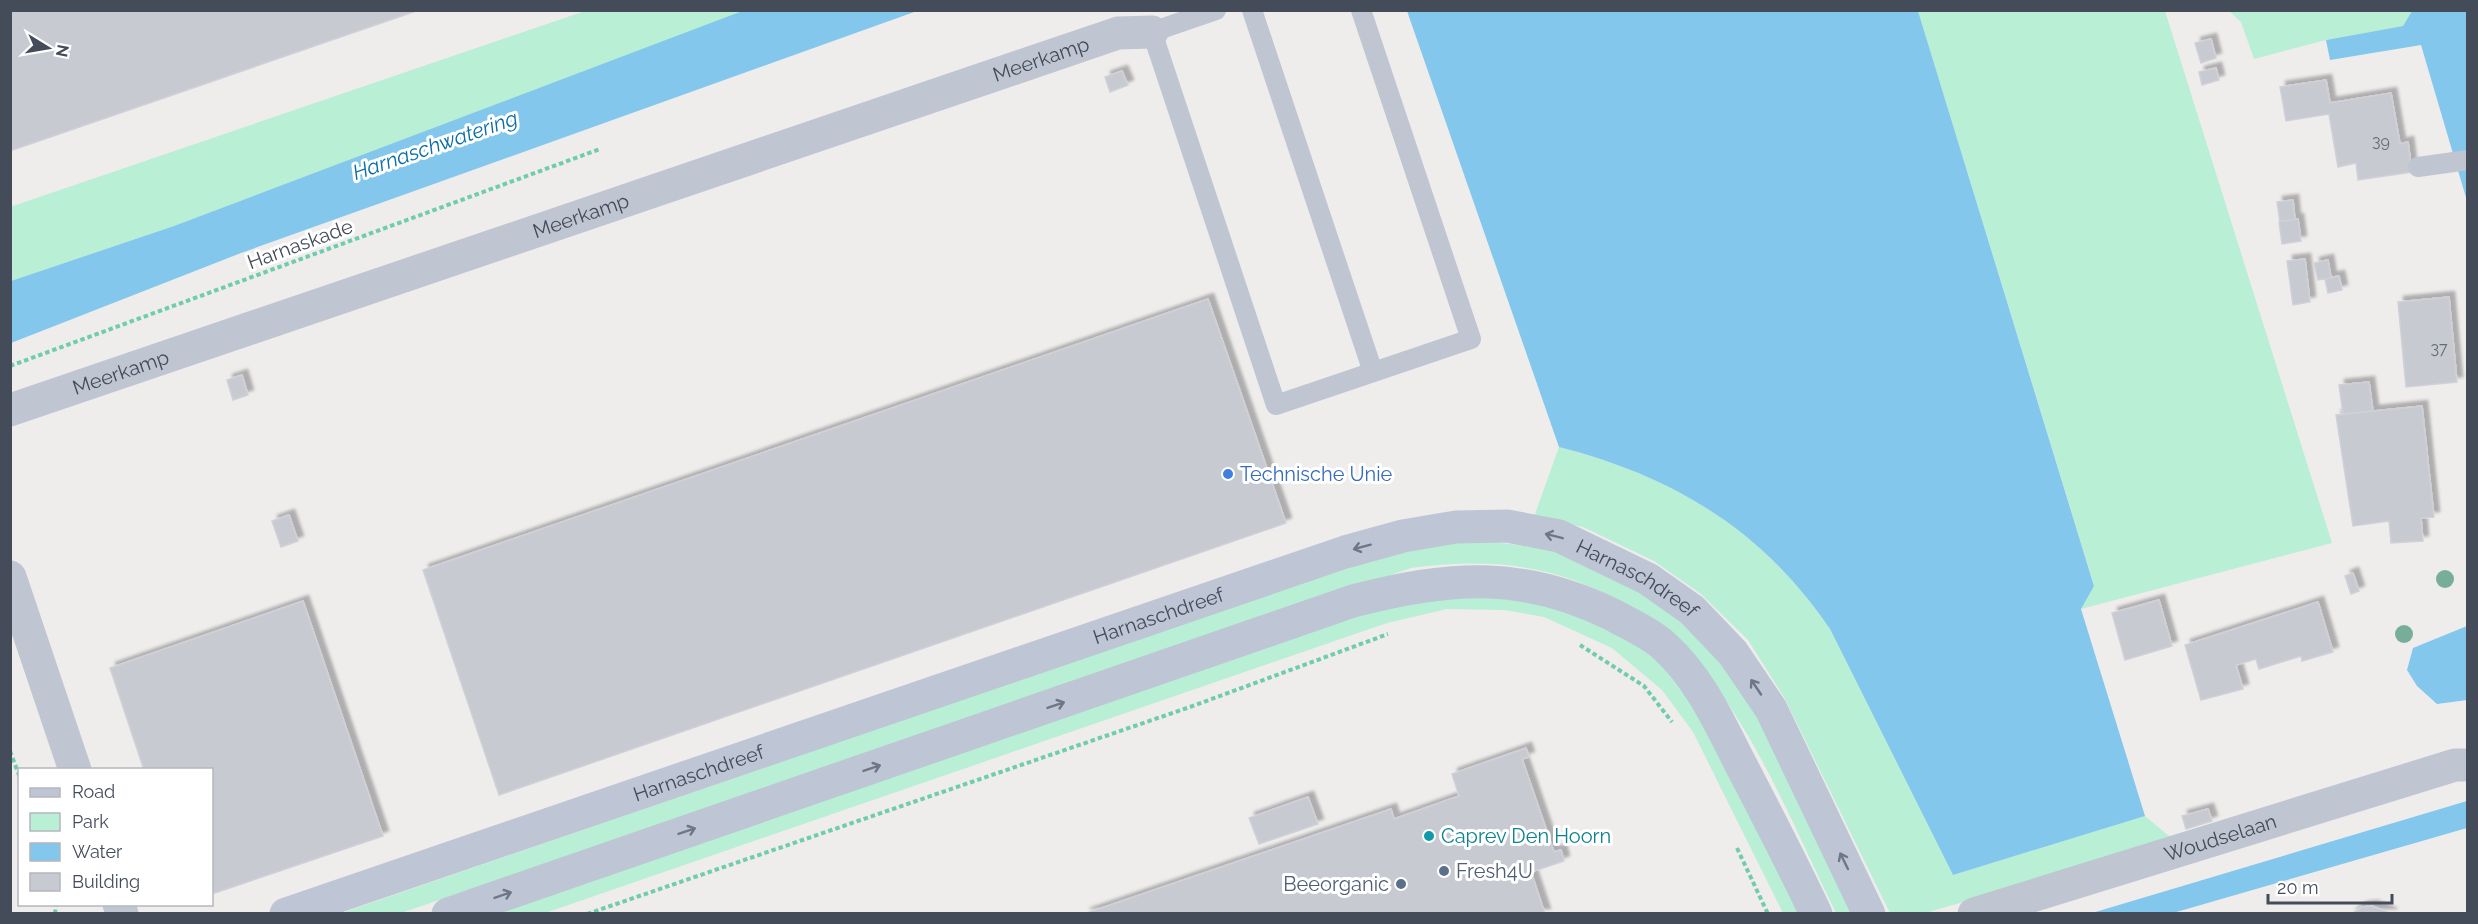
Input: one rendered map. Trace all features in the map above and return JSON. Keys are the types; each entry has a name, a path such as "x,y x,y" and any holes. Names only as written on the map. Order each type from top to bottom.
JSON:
{"street":[{"name":"Meerkamp","path":"10,410 1118,33 1152,32"},
{"name":"Harnaschdreef","path":"286,914 1346,552 1403,536 1456,527 1507,526 1559,536 1648,579 1692,610 1733,653 1771,709 1869,914"},
{"path":"10,577 74,768"},
{"name":"Harnaschdreef","path":"448,914 1353,601 1412,586 1479,580 1548,589 1593,606 1663,645 1694,680 1718,719 1816,914"},
{"name":"Woudselaan","path":"1974,914 2461,765"}],"lane":[{"path":"1216,10 1152,32 1276,405 1470,339 1360,10"},
{"path":"1252,10 1373,372"},
{"path":"2418,167 2458,161"}],"path":[{"name":"Harnaskade","path":"10,366 600,149"},
{"path":"587,914 1399,632"},
{"path":"1576,642 1644,686 1680,731"},
{"path":"10,751 18,773"},
{"path":"1733,838 1768,914"}],"green space":[{"path":"585,11 745,11 174,226 11,281 10,207"},
{"path":"1918,11 2165,11 2332,543 2081,609 2094,585"},
{"path":"2229,11 2412,11 2403,26 2326,40 2254,59 2241,22"},
{"path":"1559,447 1601,459 1640,474 1677,491 1712,512 1745,536 1804,594 1830,629 1953,875 2145,816 2175,841 1925,913 1890,913 1784,697 1748,640 1701,594 1654,561 1583,527 1534,517"},
{"path":"1487,541 1560,551 1630,579 1697,627 1740,681 1859,913 1836,913 1776,788 1743,727 1681,642 1622,603 1594,588 1537,570 1507,565 1476,564 1411,568 401,913 339,914 1406,546"},
{"path":"1505,592 1622,632 1676,678 1709,722 1804,913 1783,913 1693,732 1662,690 1612,648 1544,617 1504,610 1447,609 1387,623 545,913 489,914 1382,605"}],"water":[{"name":"Harnaschwatering","path":"745,10 917,11 241,253 11,343 11,281 174,226"},
{"path":"1407,11 1918,11 2094,586 2081,609 2145,816 1953,875 1830,629 1804,594 1745,536 1712,512 1677,491 1601,459 1559,447"},
{"path":"2412,11 2466,11 2467,201 2421,45 2330,60 2326,40 2403,26"},
{"path":"2467,626 2467,700 2437,704 2417,686 2407,670 2413,648"},
{"path":"2467,801 2467,828 2173,913 2092,913"}],"building":[{"path":"10,10 419,10 10,151"},
{"path":"2211,39 2216,58 2201,63 2195,43"},
{"path":"2216,68 2219,80 2202,85 2199,72"},
{"path":"1122,71 1128,85 1110,92 1105,77"},
{"path":"2326,80 2330,103 2391,93 2400,144 2408,142 2412,172 2358,180 2356,163 2338,167 2329,114 2286,121 2280,87"},
{"path":"2293,200 2295,220 2280,222 2277,202"},
{"path":"2298,219 2301,241 2282,244 2279,222"},
{"path":"2305,259 2310,302 2293,305 2287,261"},
{"path":"2328,260 2331,278 2318,280 2314,263"},
{"path":"2339,276 2342,290 2328,293 2325,279"},
{"path":"2449,297 2457,382 2406,387 2398,302"},
{"path":"1208,299 1286,523 499,795 423,570"},
{"path":"242,375 248,395 233,400 227,380"},
{"path":"2369,382 2373,411 2343,414 2339,385"},
{"path":"2422,406 2434,517 2421,518 2423,541 2391,543 2389,521 2353,526 2336,415"},
{"path":"289,515 298,541 281,547 272,521"},
{"path":"2353,573 2359,591 2351,594 2345,576"},
{"path":"2159,600 2172,646 2125,660 2112,613"},
{"path":"303,601 383,836 213,894 213,768 143,768 110,668"},
{"path":"2318,602 2333,652 2302,661 2301,656 2259,669 2256,659 2236,665 2243,689 2201,700 2185,645"},
{"name":"Caprev Den Hoorn","path":"1526,748 1529,757 1522,759 1554,852 1561,850 1564,861 1531,872 1545,914 1084,914 1391,809 1394,819 1459,796 1452,774"},
{"path":"1308,797 1318,824 1259,844 1249,818"},
{"path":"2208,809 2212,821 2186,829 2182,816"},
{"path":"2372,906 2392,914 2351,914 2362,907"}],"place":[{"name":"Technische Unie","path":"1228,474"},
{"name":"Caprev Den Hoorn","path":"1429,836"},
{"name":"Fresh4U","path":"1444,871"},
{"name":"Beeorganic","path":"1401,884"}]}
